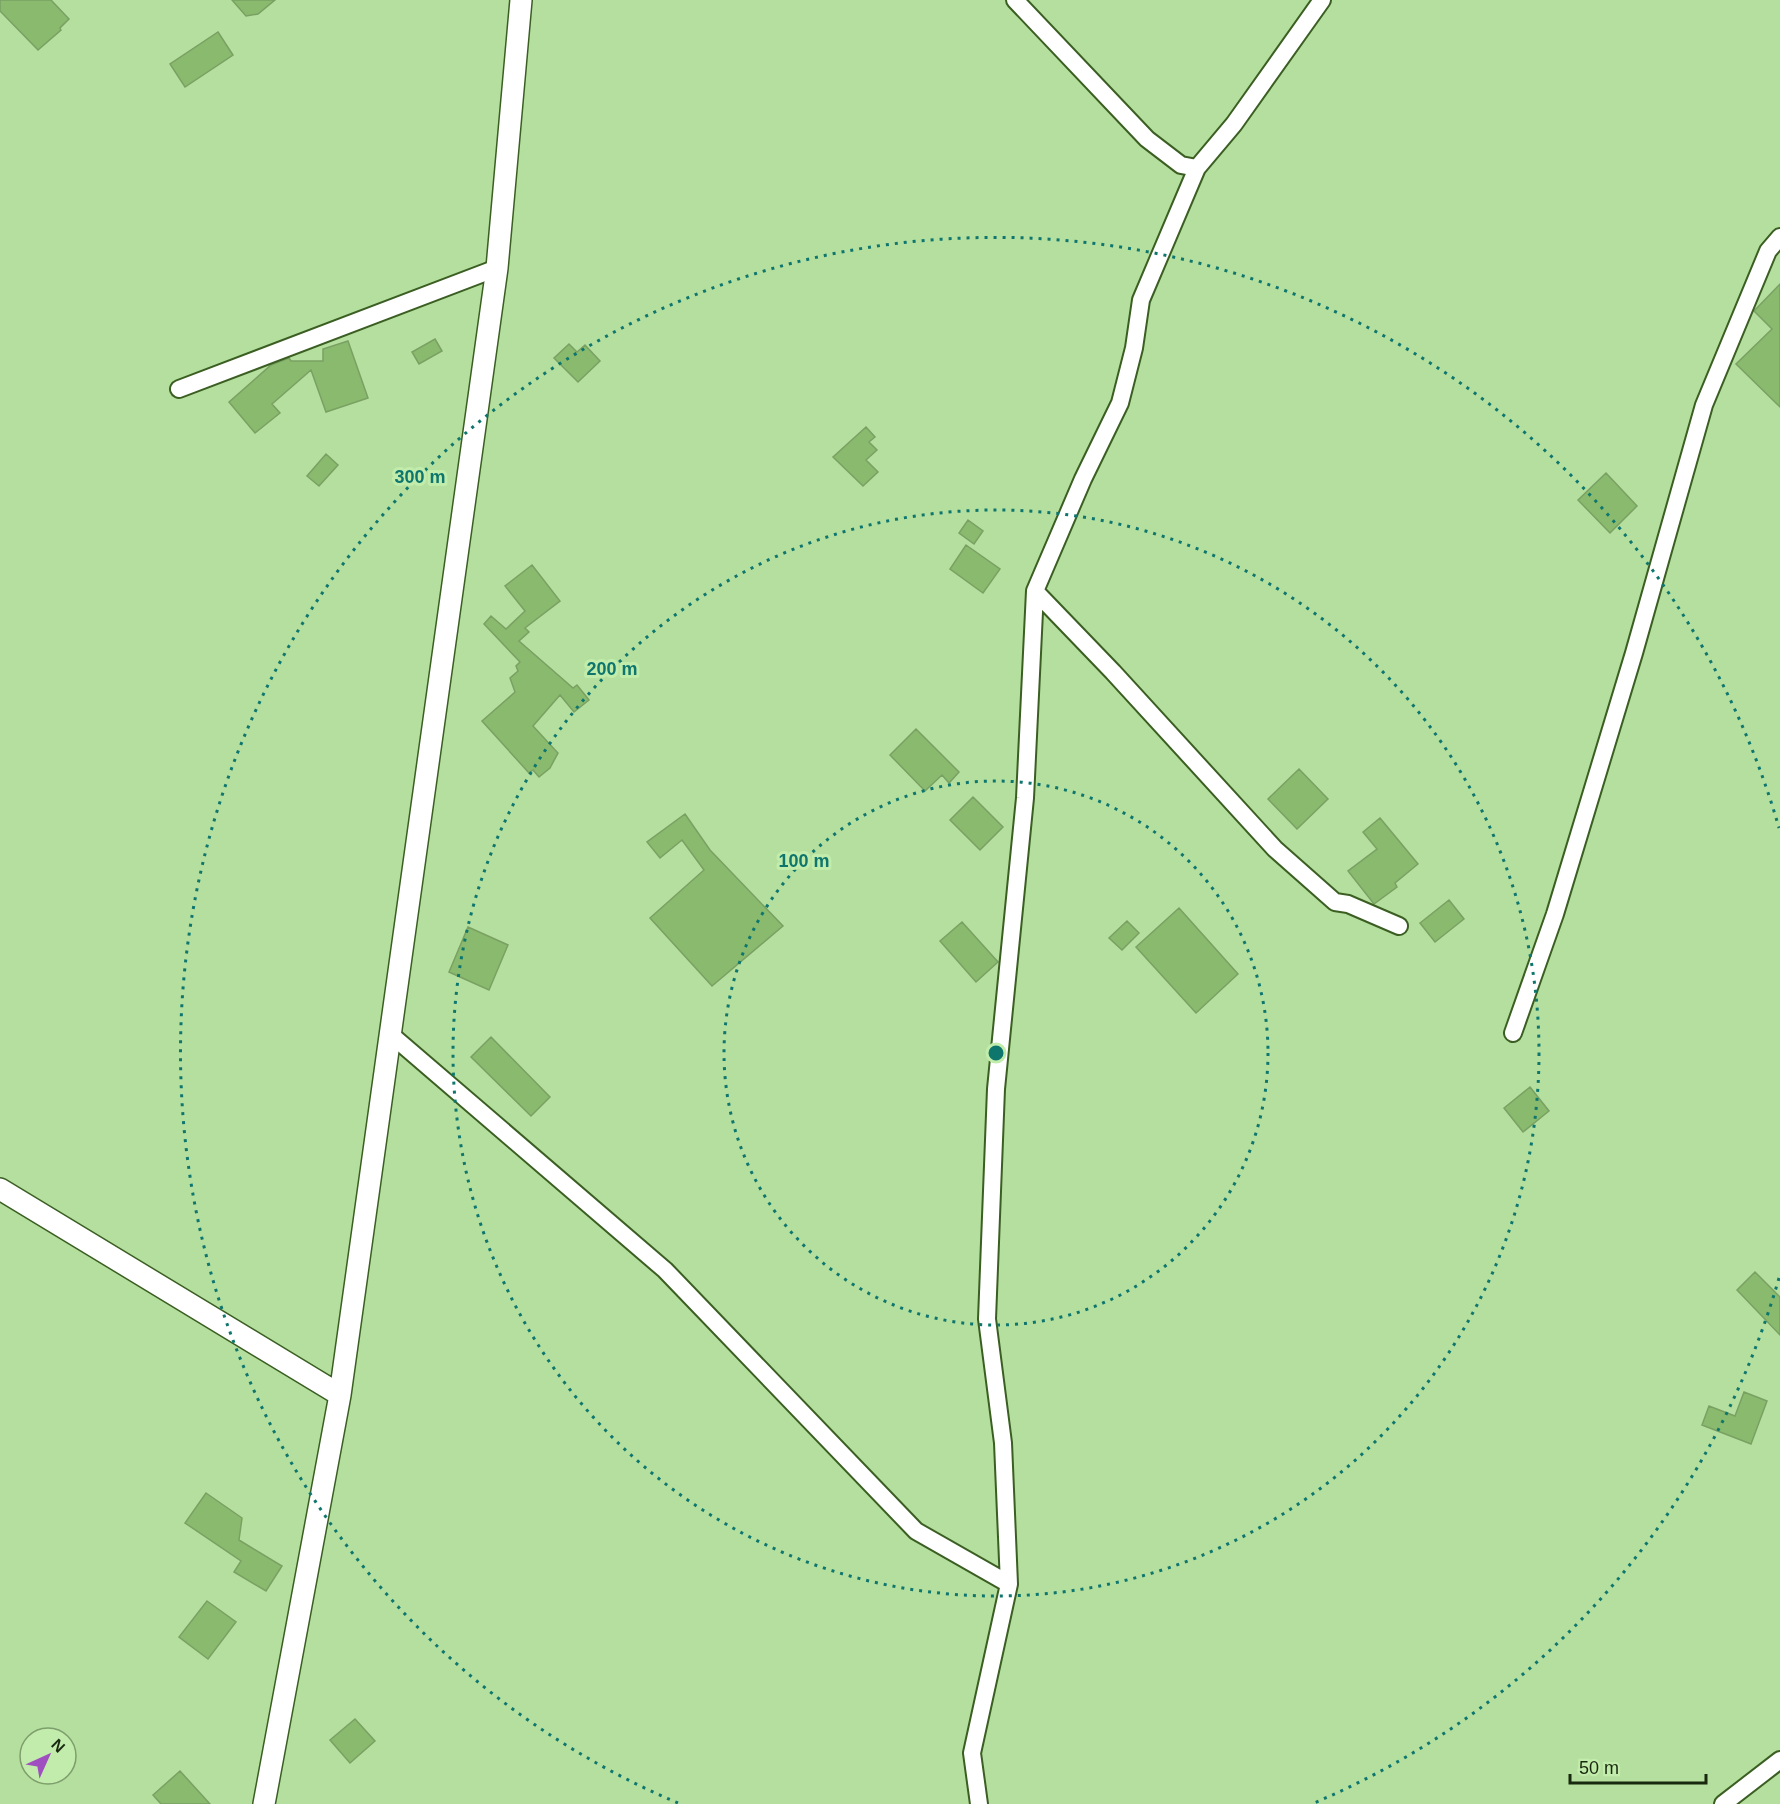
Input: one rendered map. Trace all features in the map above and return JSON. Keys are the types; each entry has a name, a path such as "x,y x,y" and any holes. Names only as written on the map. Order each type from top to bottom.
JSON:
{"street":[{"path":"264,1804 340,1395 497,268 521,0"},
{"path":"1015,0 1147,139 1181,165 1197,168"},
{"path":"979,1804 972,1753 1009,1584 1003,1443 987,1319 996,1089 1025,798 1035,591 1083,479 1120,403 1134,348 1141,300 1197,168 1234,124 1322,0"},
{"path":"1513,1033 1559,903 1704,405 1768,251 1780,237"},
{"path":"179,389 497,268"},
{"path":"1035,591 1113,672 1275,849 1335,902 1348,904 1399,926"},
{"path":"389,1033 665,1270 916,1531 1009,1584"},
{"path":"0,1189 340,1395"},
{"path":"1722,1804 1780,1760"}],"building":[{"path":"0,0 51,0 69,19 60,28 61,30 38,50 0,11"},
{"path":"232,0 275,0 258,14 246,16"},
{"path":"218,32 233,55 185,87 170,64"},
{"path":"1780,284 1780,407 1736,364 1772,329 1754,311"},
{"path":"435,339 442,351 419,364 412,352"},
{"path":"348,341 368,398 326,412 311,370 272,404 280,413 255,433 229,402 271,365 289,358 291,361 323,361 323,349"},
{"path":"569,344 577,352 585,345 600,361 578,382 554,358"},
{"path":"866,427 875,437 869,442 877,450 866,460 878,472 863,486 833,457"},
{"path":"326,454 338,465 319,486 307,476"},
{"path":"1606,473 1637,506 1610,533 1578,500"},
{"path":"968,520 983,531 974,544 959,533"},
{"path":"966,545 1000,569 983,593 950,569"},
{"path":"532,565 560,601 525,628 529,632 519,641 573,688 577,685 589,700 574,712 560,695 533,726 558,753 550,768 539,777 533,770 529,773 482,721 515,692 510,678 518,671 516,666 520,662 484,624 491,616 506,629 525,611 505,586"},
{"path":"916,729 959,772 949,783 942,775 925,791 890,755"},
{"path":"1299,769 1328,799 1297,829 1268,799"},
{"path":"973,797 1003,827 980,850 950,820"},
{"path":"685,814 710,850 783,926 712,986 650,918 704,870 682,840 660,858 647,842"},
{"path":"1380,818 1418,864 1395,883 1397,887 1374,904 1348,871 1377,849 1363,832"},
{"path":"1449,900 1464,919 1435,942 1420,923"},
{"path":"1179,908 1238,974 1196,1013 1136,947"},
{"path":"1127,921 1139,933 1122,950 1109,938"},
{"path":"962,922 998,962 976,982 940,941"},
{"path":"468,927 508,945 489,990 449,972"},
{"path":"491,1037 550,1097 531,1116 471,1057"},
{"path":"1530,1087 1549,1111 1523,1132 1504,1108"},
{"path":"1755,1272 1780,1297 1780,1335 1737,1290"},
{"path":"1744,1392 1767,1401 1751,1444 1702,1425 1709,1406 1735,1416"},
{"path":"206,1493 242,1518 239,1540 282,1566 266,1591 234,1572 241,1561 185,1523"},
{"path":"207,1601 236,1622 208,1659 179,1637"},
{"path":"355,1719 375,1741 350,1763 330,1740"},
{"path":"180,1771 210,1804 161,1804 153,1795"}]}
